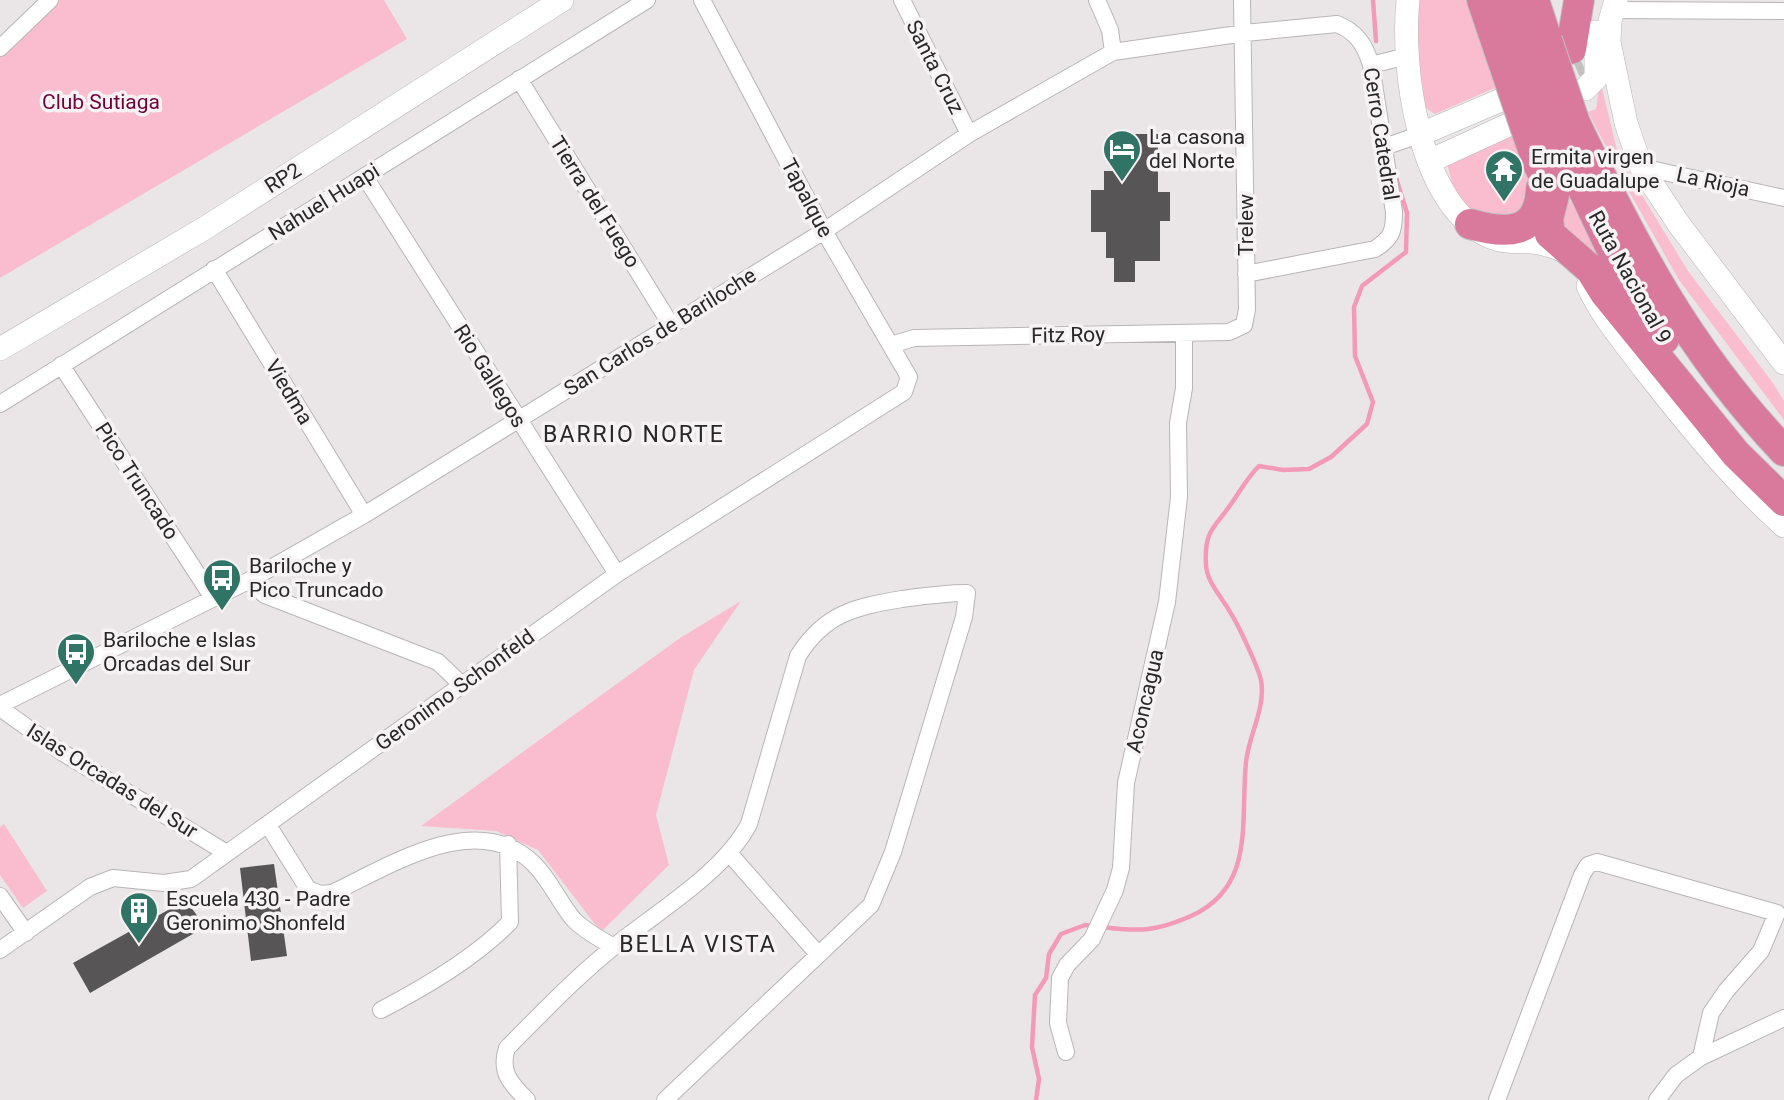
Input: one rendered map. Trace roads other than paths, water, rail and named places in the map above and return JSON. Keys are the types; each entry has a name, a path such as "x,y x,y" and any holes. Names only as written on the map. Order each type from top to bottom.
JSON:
{"highway":[{"path":"1482,0 1554,51"},
{"name":"Ruta Nacional 9","path":"1509,0 1554,51"},
{"name":"Ruta Nacional 9","path":"1534,0 1554,51 1557,117 1618,263 1647,314 1709,402 1784,486"},
{"path":"1470,224 1503,232 1514,230 1530,220 1541,200 1538,164 1557,117 1554,51 1579,0"},
{"name":"Ruta Nacional 9","path":"1557,117 1653,279 1728,388 1784,451"},
{"path":"1538,164 1554,195 1548,219 1550,234 1590,269 1605,293 1736,454 1784,501"}],"street":[{"path":"0,48 50,0"},
{"name":"RP2","path":"0,349 205,228 562,0"},
{"name":"Nahuel Huapi","path":"0,404 647,0"},
{"name":"Tapalque","path":"702,0 824,231 909,377 904,393"},
{"name":"Santa Cruz","path":"902,0 969,134"},
{"path":"1097,0 1110,30 1113,52"},
{"name":"Trelew","path":"1242,0 1245,33 1244,325"},
{"path":"1408,0 1407,56 1419,135 1454,207 1470,224 1498,240 1542,243 1573,254 1603,314 1694,434 1714,458 1784,526"},
{"path":"1430,161 1557,117 1596,78 1554,51 1598,23 1614,5"},
{"path":"1614,5 1784,11"},
{"path":"1614,5 1609,42 1626,123 1641,167 1678,223 1784,363"},
{"name":"San Carlos de Bariloche","path":"0,707 248,581 364,515 824,231 969,134 1113,52 1245,33 1337,24"},
{"name":"Cerro Catedral","path":"1246,274 1375,249 1389,240 1394,231 1394,212 1366,46 1349,29 1337,24"},
{"path":"1371,65 1407,56"},
{"name":"Tierra del Fuego","path":"519,79 671,325"},
{"path":"1384,147 1508,97"},
{"name":"La Rioja","path":"1641,167 1784,198"},
{"name":"Rio Gallegos","path":"365,177 617,574"},
{"name":"Viedma","path":"214,269 364,515"},
{"name":"Fitz Roy","path":"891,345 914,338 1229,332 1244,325"},
{"name":"Aconcagua","path":"1066,1052 1058,1023 1060,978 1067,965 1092,939 1115,890 1121,868 1126,783 1167,602 1180,497 1178,423 1184,388 1184,333"},
{"name":"Pico Truncado","path":"61,365 213,598"},
{"name":"Geronimo Schonfeld","path":"0,950 90,887 113,878 164,883 191,879 225,852 268,825 617,574 904,393"},
{"path":"248,581 265,595 438,662 462,685"},
{"path":"527,1100 507,1080 504,1058 507,1048 614,947 679,897 729,853 749,824 798,656 810,636 830,620 857,606 944,593 967,593 960,630 879,891 856,921 817,953 665,1100"},
{"name":"Islas Orcadas del Sur","path":"0,707 60,751 225,852"},
{"path":"268,825 309,889 320,894 332,893 434,846 481,840 508,844 533,863 576,921 614,947"},
{"path":"381,1010 414,993 497,935 509,922 508,844"},
{"path":"729,853 817,953"},
{"path":"1497,1100 1582,875 1588,865 1597,862 1777,914 1761,951 1726,991 1711,1013 1701,1057"},
{"path":"0,896 26,933"},
{"path":"1657,1100 1676,1074 1701,1057 1784,1018"}],"waterway":[{"path":"1373,0 1376,41"},
{"path":"1103,927 1148,929 1191,916 1212,903 1226,888 1235,870 1241,850 1246,762 1262,690 1261,680 1238,626 1209,578 1206,565 1207,544 1215,525 1259,466 1283,470 1309,469 1331,457 1367,424 1373,402 1355,356 1354,307 1362,286 1406,252 1407,213 1396,178"},
{"path":"1036,1100 1039,1079 1032,1047 1035,995 1046,978 1049,954 1061,934 1085,925 1094,926"}],"tunnel":[{"path":"1544,80 1582,63"}],"place":[{"name":"La casona del Norte","path":"1122,183"},
{"name":"Ermita virgen de Guadalupe","path":"1504,203"},
{"name":"Bariloche y Pico Truncado","path":"222,612"},
{"name":"Bariloche e Islas Orcadas del Sur","path":"76,686"},
{"name":"Escuela 430 - Padre Geronimo Shonfeld","path":"139,945"}],"district":[{"name":"BARRIO NORTE","path":"634,434"},
{"name":"BELLA VISTA","path":"698,944"}],"park label":[{"name":"Club Sutiaga","path":"101,102"}]}
